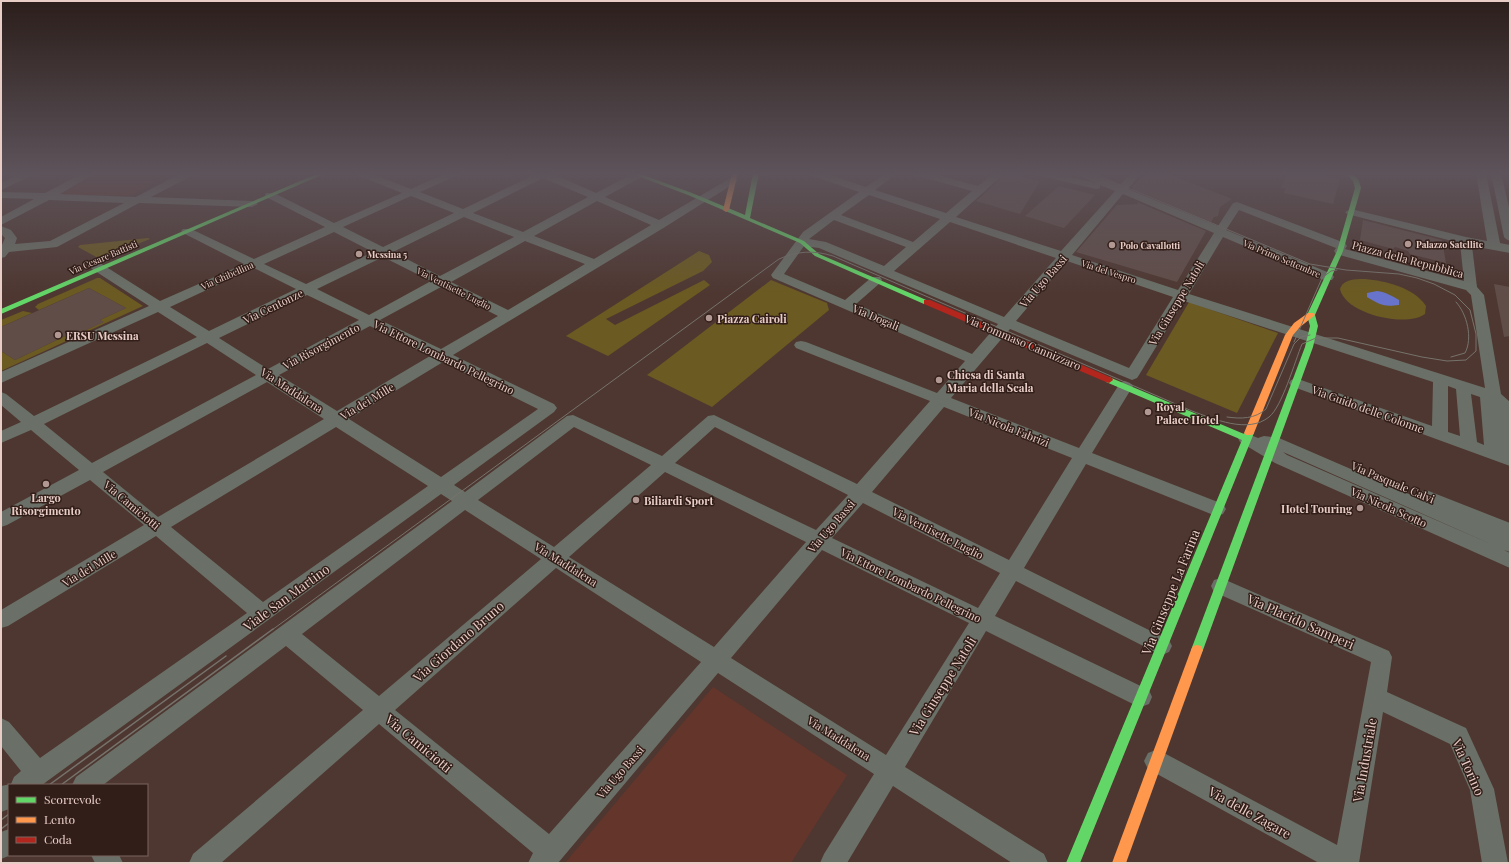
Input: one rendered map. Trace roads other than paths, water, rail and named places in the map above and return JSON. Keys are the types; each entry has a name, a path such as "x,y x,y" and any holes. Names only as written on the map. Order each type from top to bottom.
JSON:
{"main road":[{"name":"Via Cesare Battisti","path":"1,312 99,267 223,213"},
{"name":"Via Cesare Battisti","path":"1,307 187,231 225,213"},
{"name":"Via Tommaso Cannizzaro","path":"734,213 802,242"},
{"path":"747,219 748,213"},
{"name":"Piazza della Repubblica","path":"1312,315 1341,246 1351,213"},
{"path":"1119,863 1296,383 1314,326 1312,315 1299,322 1290,332"},
{"name":"Via Giuseppe La Farina","path":"1074,863 1290,332"},
{"name":"Via Tommaso Cannizzaro","path":"1129,381 1246,438"}],"street":[{"path":"1,222 17,213"},
{"path":"4,251 53,244 112,213"},
{"name":"Via Ventisette Luglio","path":"306,213 509,316"},
{"name":"Via Ghibellina","path":"1,378 363,213"},
{"name":"Via Centonze","path":"1,438 463,213"},
{"path":"465,213 595,264"},
{"name":"Via Risorgimento","path":"1,520 566,213"},
{"path":"633,213 660,225"},
{"name":"Via dei Mille","path":"1,620 680,213"},
{"path":"802,242 808,234 837,213"},
{"name":"Via del Vespro","path":"934,213 1290,332"},
{"path":"847,305 953,213"},
{"name":"Via Ugo Bassi","path":"546,858 1101,213"},
{"name":"Via Primo Settembre","path":"1181,213 1222,229 1328,277"},
{"name":"Via Giuseppe Natoli","path":"833,863 1231,213"},
{"name":"Via Giuseppe Natoli","path":"1260,213 1341,246"},
{"path":"1355,213 1510,260"},
{"path":"1488,213 1494,246"},
{"path":"1505,213 1510,237"},
{"path":"833,216 914,246"},
{"path":"1,230 7,232 11,238 9,245 4,251"},
{"name":"Via Ettore Lombardo Pellegrino","path":"187,231 549,408"},
{"name":"Via Dogali","path":"802,242 777,275 974,360"},
{"name":"Via Tommaso Cannizzaro","path":"802,242 822,245 881,276 1129,381"},
{"path":"1341,246 1470,281"},
{"path":"1466,246 1494,246 1510,249"},
{"name":"Piazza della Repubblica","path":"1466,246 1470,281 1477,295 1494,396"},
{"name":"Via Maddalena","path":"99,267 1035,863"},
{"path":"1290,332 1494,396 1502,402 1510,460"},
{"name":"Via Nicola Fabrizi","path":"801,345 1217,509"},
{"path":"1440,379 1440,435"},
{"name":"Via Guido delle Colonne","path":"1296,383 1510,460"},
{"path":"1463,386 1469,445"},
{"path":"1493,454 1487,398 1494,396"},
{"name":"Via Camiciotti","path":"1,397 262,614"},
{"name":"Viale San Martino","path":"30,780 549,408"},
{"name":"Via Ettore Lombardo Pellegrino","path":"466,501 574,420 1141,697"},
{"name":"Via Ventisette Luglio","path":"714,420 1162,646"},
{"name":"Via Giordano Bruno","path":"202,863 714,420"},
{"path":"1246,438 1273,443 1510,545"},
{"name":"Via Pasquale Calvi","path":"1273,443 1510,532"},
{"name":"Via Nicola Scotto","path":"1273,443 1510,561"},
{"path":"85,784 466,501"},
{"name":"Via Placido Samperi","path":"1221,586 1382,657"},
{"name":"Via Camiciotti","path":"287,634 379,710 546,858"},
{"name":"Via Industriale","path":"1345,863 1382,657"},
{"name":"Via Torino","path":"1375,697 1458,736 1482,789 1495,863"},
{"path":"1,729 30,780"},
{"name":"Via delle Zagare","path":"1156,761 1345,863"}],"water":[{"path":"1377,291 1386,293 1399,300 1399,305 1382,305 1367,297 1367,293"}],"tram line":[{"path":"272,630 779,259 792,254 812,252 833,256 1192,411 1220,421 1241,425 1261,422 1274,412 1288,383 1302,344 1316,338 1338,338 1422,357 1447,361 1466,360 1476,351 1476,334 1470,310 1455,295 1434,284 1399,274 1346,270 1310,264 1189,213"},
{"path":"1294,342 1322,278 1331,271 1337,270"},
{"path":"1451,357 1465,353 1469,340 1466,319 1456,302"},
{"path":"1227,417 1248,418 1257,415 1266,409 1294,344 1301,337 1310,335"},
{"path":"62,784 273,629"},
{"path":"50,784 226,656"},
{"path":"1,820 8,815"},
{"path":"1,829 8,824"}],"place":[{"name":"Palazzo Satellite","path":"1408,244"},
{"name":"Polo Cavallotti","path":"1112,245"},
{"name":"Messina 5","path":"359,254"},
{"name":"Piazza Cairoli","path":"709,318"},
{"name":"ERSU Messina","path":"58,335"},
{"name":"Chiesa di Santa Maria della Scala","path":"939,380"},
{"name":"Royal Palace Hotel","path":"1148,412"},
{"name":"Largo Risorgimento","path":"46,484"},
{"name":"Biliardi Sport","path":"636,500"},
{"name":"Hotel Touring","path":"1360,508"}]}
